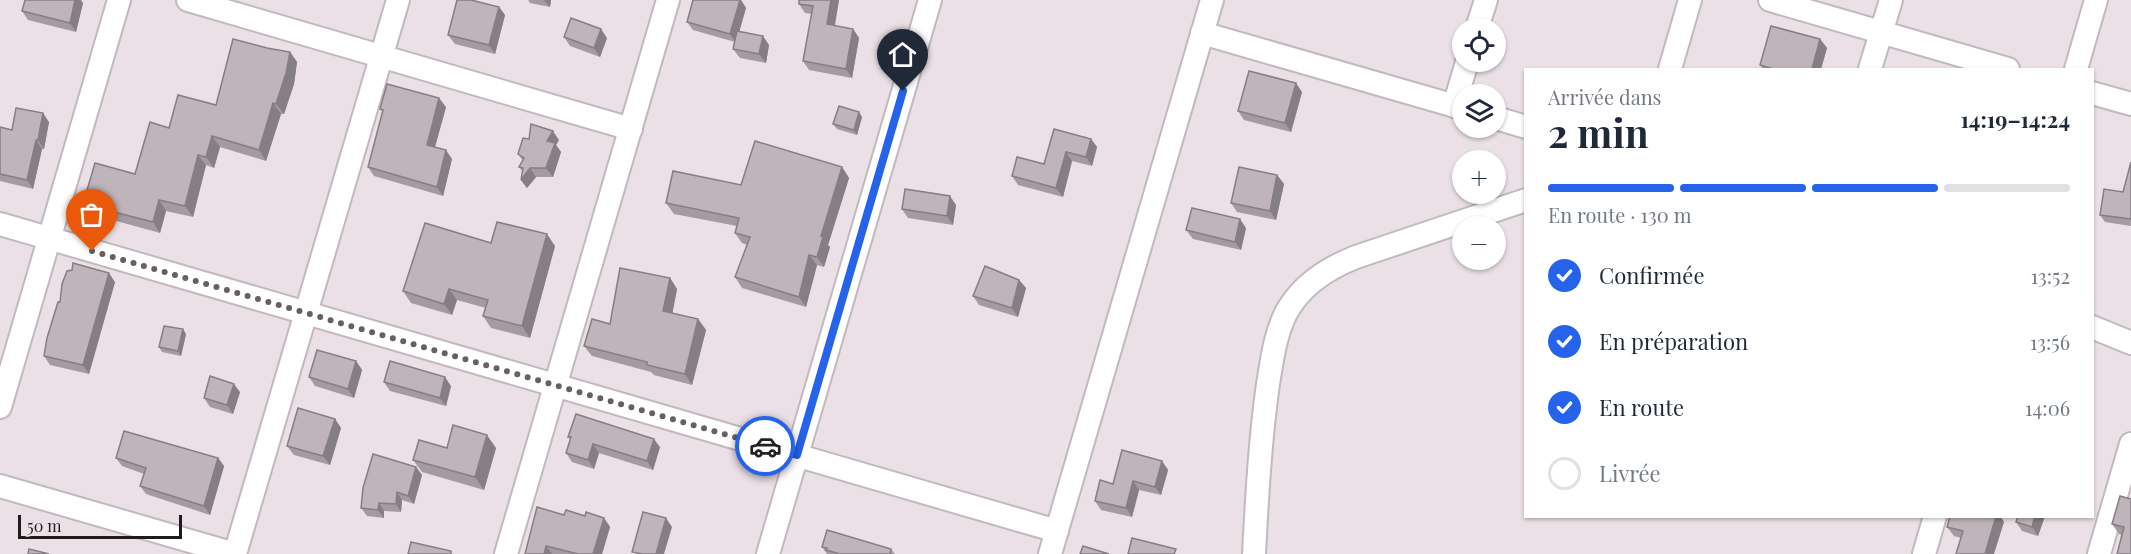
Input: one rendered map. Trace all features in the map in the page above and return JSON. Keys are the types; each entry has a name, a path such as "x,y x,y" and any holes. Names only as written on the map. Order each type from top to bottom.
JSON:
{"street":[{"path":"0,407 119,0"},
{"path":"188,0 631,129"},
{"path":"0,486 235,554 398,0"},
{"path":"506,554 668,0"},
{"path":"768,554 930,0"},
{"path":"1050,554 1212,0"},
{"path":"1480,18 1486,0"},
{"path":"1670,68 1690,0"},
{"path":"1770,0 2004,68"},
{"path":"1870,68 1892,0"},
{"path":"2076,68 2096,0"},
{"path":"1202,33 1452,105"},
{"path":"2094,94 2131,104"},
{"path":"1506,121 1524,126"},
{"path":"1254,554 1261,431 1274,346 1286,312 1313,280 1336,265 1524,201"},
{"path":"0,224 1057,531"},
{"path":"2094,328 2131,343"},
{"path":"2099,554 2131,444"},
{"path":"1924,554 1934,518"}],"building":[{"path":"25,0 75,0 70,23 22,11"},
{"path":"457,0 471,0 499,7 489,45 448,35"},
{"path":"693,0 740,0 730,34 687,22"},
{"path":"799,0 831,0 827,24 853,29 846,69 803,61 813,6 799,4"},
{"path":"571,18 601,29 594,48 564,37"},
{"path":"1771,26 1820,39 1812,68 1770,68 1760,65"},
{"path":"737,31 763,36 759,54 733,49"},
{"path":"233,39 290,52 286,73 276,104 273,103 259,150 212,136 206,157 198,155 185,206 159,200 153,222 83,204 95,163 135,174 150,122 169,128 178,95 216,105"},
{"path":"1249,71 1296,83 1285,123 1238,111"},
{"path":"387,84 439,98 427,145 446,150 437,187 368,167 383,110 380,109"},
{"path":"839,106 859,112 854,130 833,124"},
{"path":"16,108 43,113 27,180 0,174 0,127 12,130"},
{"path":"531,124 553,131 547,141 555,143 546,168 530,168 521,180 523,168 519,167 524,158 518,154 523,138 529,139"},
{"path":"1054,129 1091,139 1086,157 1066,152 1056,188 1012,176 1017,157 1044,164"},
{"path":"755,141 842,167 817,257 809,255 799,297 735,277 750,237 735,233 739,218 666,203 673,171 741,185"},
{"path":"2131,162 2131,219 2100,215 2104,189 2123,192"},
{"path":"1239,167 1277,175 1270,211 1231,203"},
{"path":"905,189 950,196 947,216 902,209"},
{"path":"1192,208 1240,219 1235,242 1186,230"},
{"path":"497,222 547,234 522,326 483,316 488,300 449,289 444,304 403,291 425,223 491,243"},
{"path":"73,263 109,273 83,365 44,356 47,338 58,302 60,302 62,284 67,271 72,270"},
{"path":"985,266 1019,280 1012,308 973,296"},
{"path":"620,268 670,278 663,311 698,319 685,374 584,346 592,319 610,324"},
{"path":"164,326 183,329 178,351 159,347"},
{"path":"317,350 356,361 348,389 309,377"},
{"path":"390,361 445,377 440,398 384,382"},
{"path":"210,376 234,384 227,405 204,398"},
{"path":"298,408 335,419 323,456 287,446"},
{"path":"576,414 654,439 647,461 593,444 588,460 566,453 571,437 568,437"},
{"path":"453,425 487,435 475,477 413,460 419,440 447,448"},
{"path":"124,431 218,458 204,506 140,486 146,468 116,458"},
{"path":"1122,450 1162,461 1155,487 1133,481 1126,508 1095,501 1100,480 1113,484"},
{"path":"373,454 416,467 408,496 397,492 396,504 379,503 378,510 361,508 363,488"},
{"path":"2120,496 2131,499 2131,554 2117,554 2124,527 2112,524"},
{"path":"537,507 564,515 566,510 585,516 586,512 604,518 593,554 578,554 546,546 544,554 525,554"},
{"path":"643,512 666,518 656,554 632,552"},
{"path":"1949,518 1995,518 1985,554 1956,554 1963,531 1947,527"},
{"path":"2017,518 2034,518 2032,527 2016,522"},
{"path":"827,530 891,549 890,554 840,554 826,550 827,548 822,547"},
{"path":"1132,538 1176,549 1174,554 1128,554"},
{"path":"411,542 451,551 451,554 408,554"},
{"path":"1083,546 1109,554 1080,554"},
{"path":"29,549 49,554 28,554"}],"way so far":[{"path":"92,251 765,446"}],"route":[{"path":"765,446 797,455 903,91"}]}
